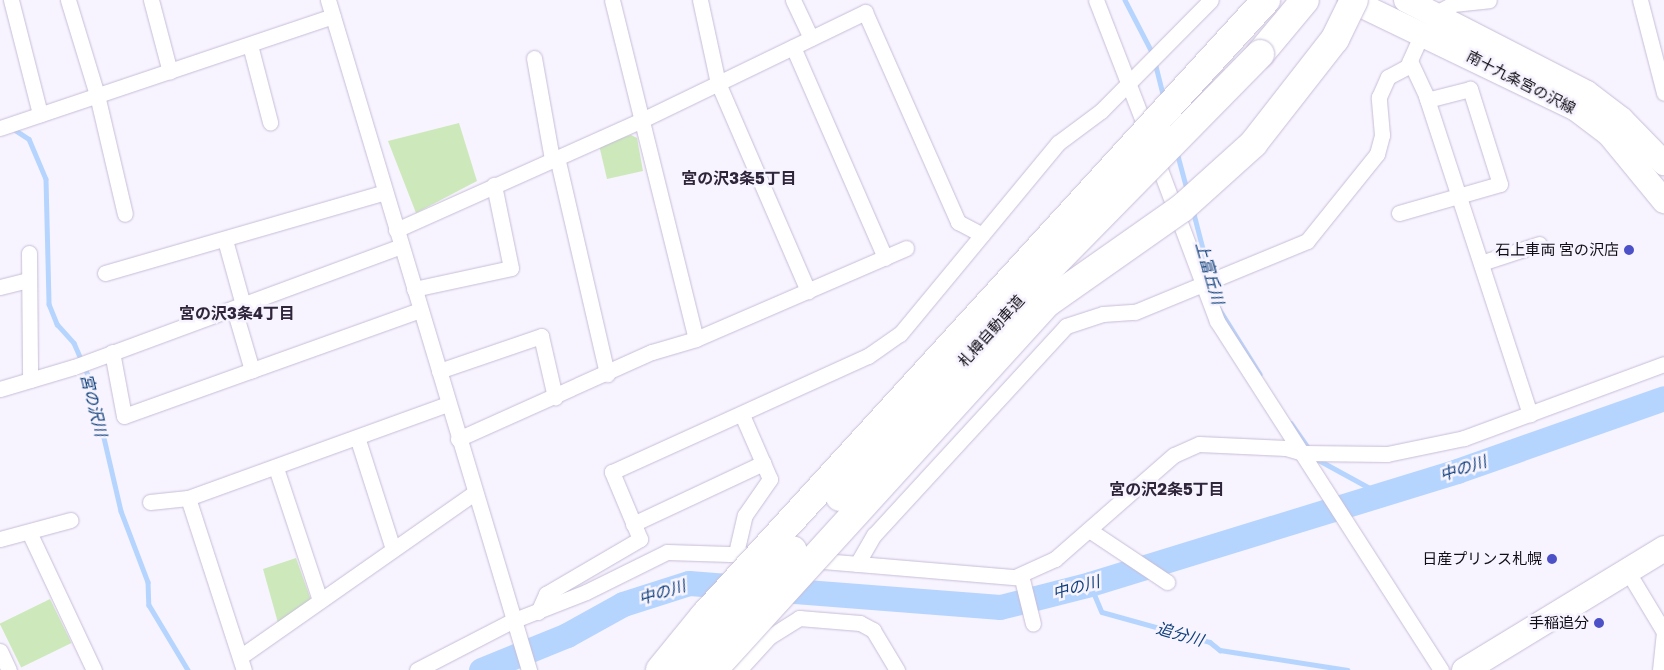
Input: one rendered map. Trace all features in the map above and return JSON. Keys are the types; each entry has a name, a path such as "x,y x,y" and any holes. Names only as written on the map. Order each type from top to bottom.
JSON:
{"highway":[{"name":"札樽自動車道","path":"660,670 704,616 1266,0"},
{"name":"札樽自動車道","path":"686,670 1040,278 1213,105 1305,0"},
{"path":"713,670 1047,303 1182,208 1254,144 1335,39 1354,0"},
{"path":"1464,670 1664,548"},
{"path":"1491,670 1634,582 1664,567"}],"main road":[{"name":"南十九条宮の沢線","path":"1350,0 1428,23 1587,93 1659,161 1664,201"},
{"name":"南十九条宮の沢線","path":"1406,0 1428,23"}],"street":[{"path":"11,0 40,114"},
{"path":"68,0 97,95 125,214"},
{"path":"151,0 170,72"},
{"path":"328,0 528,670"},
{"path":"612,0 696,339"},
{"path":"700,0 718,83 808,291"},
{"path":"793,0 811,38"},
{"path":"1096,0 1129,83 1217,322 1304,453 1350,529 1441,670"},
{"path":"538,612 546,594 640,539 612,472 742,415 868,356 900,334 1058,143 1101,111 1211,0"},
{"path":"857,564 874,534 1066,326 1103,314 1135,312 1201,281 1307,241 1361,179 1377,154 1382,134 1379,97 1388,77 1410,61 1428,23 1453,4 1489,0"},
{"path":"1640,0 1663,86"},
{"path":"396,230 642,120 865,12 958,222 982,235"},
{"path":"0,128 250,46 332,16"},
{"path":"250,46 270,122"},
{"path":"792,47 885,258"},
{"path":"534,58 555,158 607,374"},
{"path":"1410,61 1428,100 1530,414"},
{"path":"1399,213 1458,194 1500,184 1470,89 1428,100"},
{"path":"414,289 511,268 494,185"},
{"path":"105,273 385,192"},
{"path":"224,240 252,370"},
{"path":"1481,263 1539,244"},
{"path":"0,389 74,367 401,246"},
{"path":"458,439 607,374 652,352 696,339 906,248"},
{"path":"29,253 30,380"},
{"path":"0,287 29,280"},
{"path":"106,355 124,416 420,310"},
{"path":"439,371 541,336 555,397"},
{"path":"417,670 512,621 538,612 667,552 736,553 857,564 1021,575 1055,559 1174,455 1199,444 1286,448 1304,453 1343,450 1387,454 1464,438 1664,364"},
{"path":"150,502 188,498 358,440 448,404"},
{"path":"736,553 745,515 770,479 742,415"},
{"path":"358,440 393,549"},
{"path":"633,524 763,463"},
{"path":"276,468 320,600"},
{"path":"188,498 242,664 320,600 474,493"},
{"path":"0,539 71,520"},
{"path":"1089,530 1168,582"},
{"path":"29,532 94,670"},
{"path":"1021,575 1033,624"},
{"path":"1634,582 1664,632 1660,670"},
{"path":"739,670 769,637 798,618 860,623 873,630 897,670"},
{"path":"0,651 9,670"}],"green space":[{"path":"459,123 477,181 416,213 388,141"},
{"path":"631,135 637,138 643,171 607,179 599,145"},
{"path":"296,558 311,600 278,623 263,569"},
{"path":"50,599 71,643 21,668 0,623"}],"waterway":[{"name":"上富丘川","path":"1125,0 1153,54"},
{"name":"上富丘川","path":"1155,62 1164,98"},
{"name":"宮の沢川","path":"12,128 29,139 46,179 49,304 57,324 74,343 91,382 121,511 148,582 149,605 188,670"},
{"name":"上富丘川","path":"1177,152 1187,190"},
{"name":"上富丘川","path":"1193,210 1218,307 1260,374"},
{"name":"中の川","path":"481,670 567,635 623,604 689,583 1000,607 1090,584 1457,471 1664,398"},
{"name":"上富丘川","path":"1291,423 1309,449"},
{"name":"上富丘川","path":"1315,458 1379,493"},
{"name":"追分川","path":"1090,584 1102,612 1210,642 1220,650 1347,670"}],"place":[{"name":"石上車両 宮の沢店","path":"1629,250"},
{"name":"日産プリンス札幌","path":"1552,559"},
{"name":"手稲追分","path":"1599,623"}],"district":[{"name":"宮の沢3条5丁目","path":"739,178"},
{"name":"宮の沢3条4丁目","path":"237,313"},
{"name":"宮の沢2条5丁目","path":"1167,489"}]}
